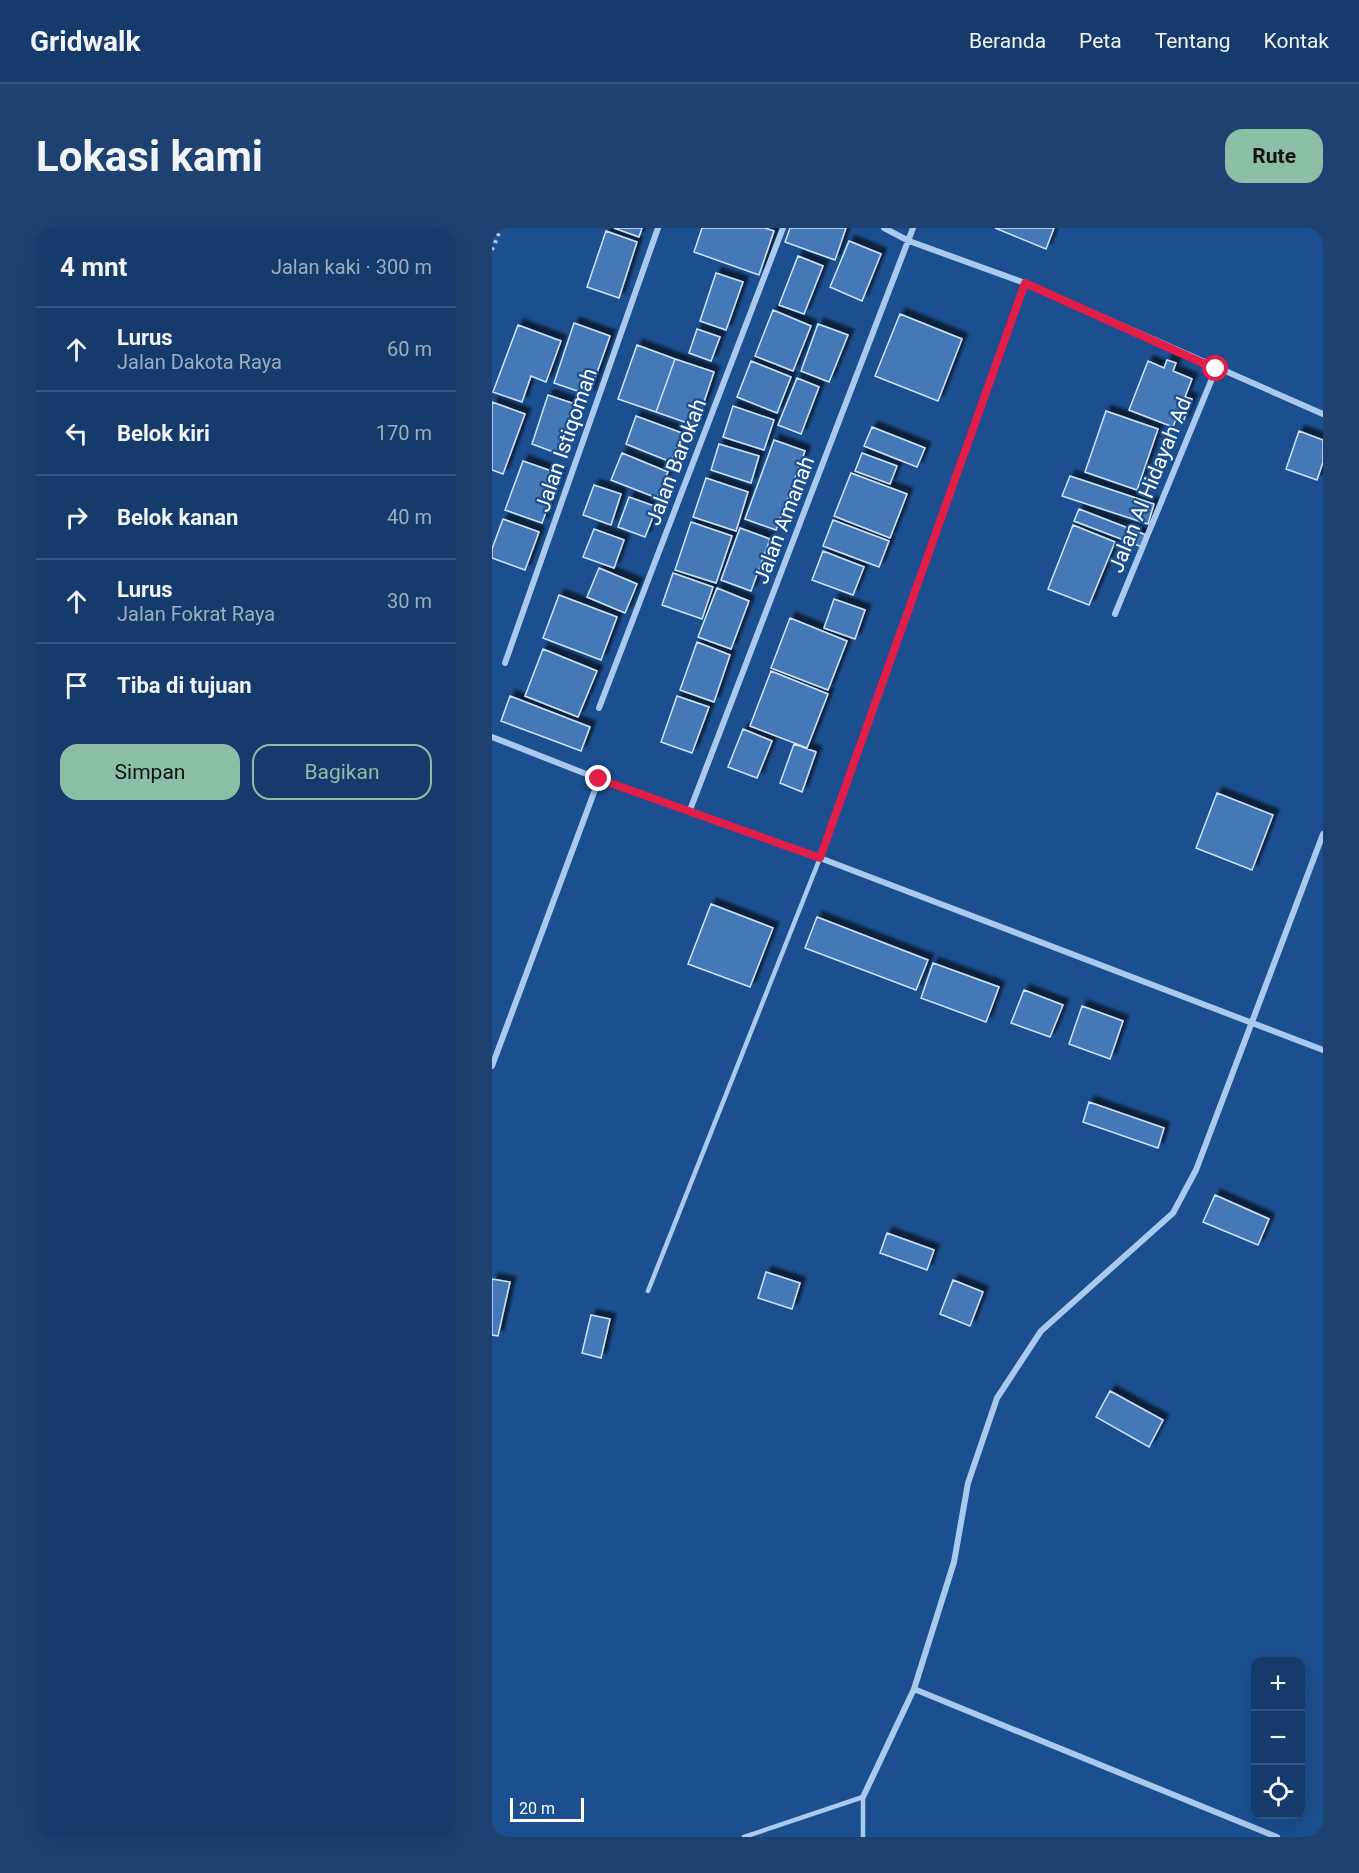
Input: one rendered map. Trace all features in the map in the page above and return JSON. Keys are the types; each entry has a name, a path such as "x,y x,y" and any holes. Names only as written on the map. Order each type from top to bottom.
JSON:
{"street":[{"name":"Jalan Istiqomah","path":"505,663 658,228"},
{"name":"Jalan Barokah","path":"599,708 783,228"},
{"path":"884,228 909,241 1025,283 1216,369 1323,414"},
{"name":"Jalan Amanah","path":"690,810 913,228"},
{"path":"820,858 1025,283"},
{"name":"Jalan Al Hidayah Ad","path":"1114,614 1216,369"},
{"path":"492,737 599,779 820,858 1323,1050"},
{"path":"492,1066 599,779"},
{"path":"863,1797 914,1689 954,1562 968,1483 997,1398 1041,1330 1173,1213 1196,1170 1323,834"},
{"path":"914,1689 1277,1837"}],"lane":[{"path":"648,1291 820,858"},
{"path":"744,1837 863,1797 863,1837"}],"path":[{"path":"492,250 501,228"}],"building":[{"path":"614,228 642,228 639,237"},
{"path":"702,228 765,228 774,231 759,275 694,252"},
{"path":"790,228 846,228 835,260 785,242"},
{"path":"995,228 1054,228 1046,249"},
{"path":"606,231 637,242 619,298 587,287"},
{"path":"849,241 881,254 862,301 830,287"},
{"path":"798,256 823,266 804,314 779,305"},
{"path":"716,273 743,282 726,330 700,321"},
{"path":"773,310 811,326 793,371 755,356"},
{"path":"900,314 962,339 938,401 875,376"},
{"path":"574,323 610,336 589,395 554,383"},
{"path":"818,324 848,335 829,382 801,371"},
{"path":"518,325 561,341 546,382 531,376 522,402 493,392"},
{"path":"697,329 720,337 711,361 689,353"},
{"path":"637,345 675,359 656,412 618,399"},
{"path":"675,359 714,372 696,426 656,412"},
{"path":"1167,360 1176,363 1173,371 1192,379 1185,397 1192,399 1183,422 1176,419 1173,427 1129,410 1148,361 1164,368"},
{"path":"751,361 791,377 777,413 737,397"},
{"path":"797,378 819,387 801,434 778,425"},
{"path":"548,395 575,404 559,454 532,444"},
{"path":"492,402 525,414 503,474 492,470"},
{"path":"733,406 774,420 764,450 723,437"},
{"path":"1106,411 1158,429 1137,490 1085,472"},
{"path":"636,416 682,433 671,462 626,444"},
{"path":"872,427 925,448 917,467 864,446"},
{"path":"1299,431 1323,440 1323,462 1317,480 1286,469"},
{"path":"774,440 805,451 776,530 745,519"},
{"path":"719,444 759,456 751,483 711,470"},
{"path":"622,453 668,472 657,498 611,480"},
{"path":"862,453 897,466 890,484 855,471"},
{"path":"523,461 560,474 542,523 505,510"},
{"path":"851,473 907,494 890,538 834,516"},
{"path":"1070,476 1154,504 1148,524 1062,496"},
{"path":"706,478 748,492 736,531 693,517"},
{"path":"594,485 621,494 611,525 583,515"},
{"path":"629,497 657,507 645,537 618,527"},
{"path":"1079,509 1146,535 1142,547 1074,521"},
{"path":"503,519 539,532 525,570 492,558 492,549"},
{"path":"833,520 889,541 879,567 823,546"},
{"path":"691,522 732,536 716,583 675,570"},
{"path":"1073,525 1115,542 1089,605 1048,589"},
{"path":"740,528 770,539 751,591 721,580"},
{"path":"594,529 624,540 614,568 583,557"},
{"path":"823,551 864,567 853,595 812,580"},
{"path":"599,568 637,584 625,613 587,597"},
{"path":"673,573 713,587 702,619 662,605"},
{"path":"717,588 749,601 731,649 698,637"},
{"path":"559,595 617,617 601,660 543,638"},
{"path":"834,599 865,610 855,639 824,628"},
{"path":"790,618 847,641 828,690 771,668"},
{"path":"697,642 730,655 714,702 680,690"},
{"path":"543,649 597,671 578,717 525,696"},
{"path":"771,671 828,694 807,748 750,726"},
{"path":"510,696 590,727 581,751 501,721"},
{"path":"677,696 709,707 692,753 661,742"},
{"path":"743,729 772,741 757,778 728,767"},
{"path":"794,744 816,752 802,792 780,783"},
{"path":"1217,793 1273,815 1252,870 1196,848"},
{"path":"711,904 773,928 750,987 688,964"},
{"path":"817,917 928,960 916,990 805,948"},
{"path":"933,963 999,987 986,1022 921,998"},
{"path":"1024,990 1063,1005 1050,1037 1011,1023"},
{"path":"1082,1006 1123,1021 1110,1059 1069,1044"},
{"path":"1089,1102 1164,1128 1158,1148 1083,1122"},
{"path":"1215,1195 1269,1219 1258,1245 1203,1222"},
{"path":"887,1233 934,1250 927,1270 880,1253"},
{"path":"766,1272 800,1283 792,1309 758,1298"},
{"path":"492,1279 510,1282 498,1336 492,1335"},
{"path":"953,1280 983,1292 970,1326 940,1314"},
{"path":"591,1315 610,1319 601,1358 582,1353"},
{"path":"1110,1391 1163,1420 1149,1447 1096,1417"}],"route":[{"path":"599,779 820,858 1025,283 1216,369"}]}
